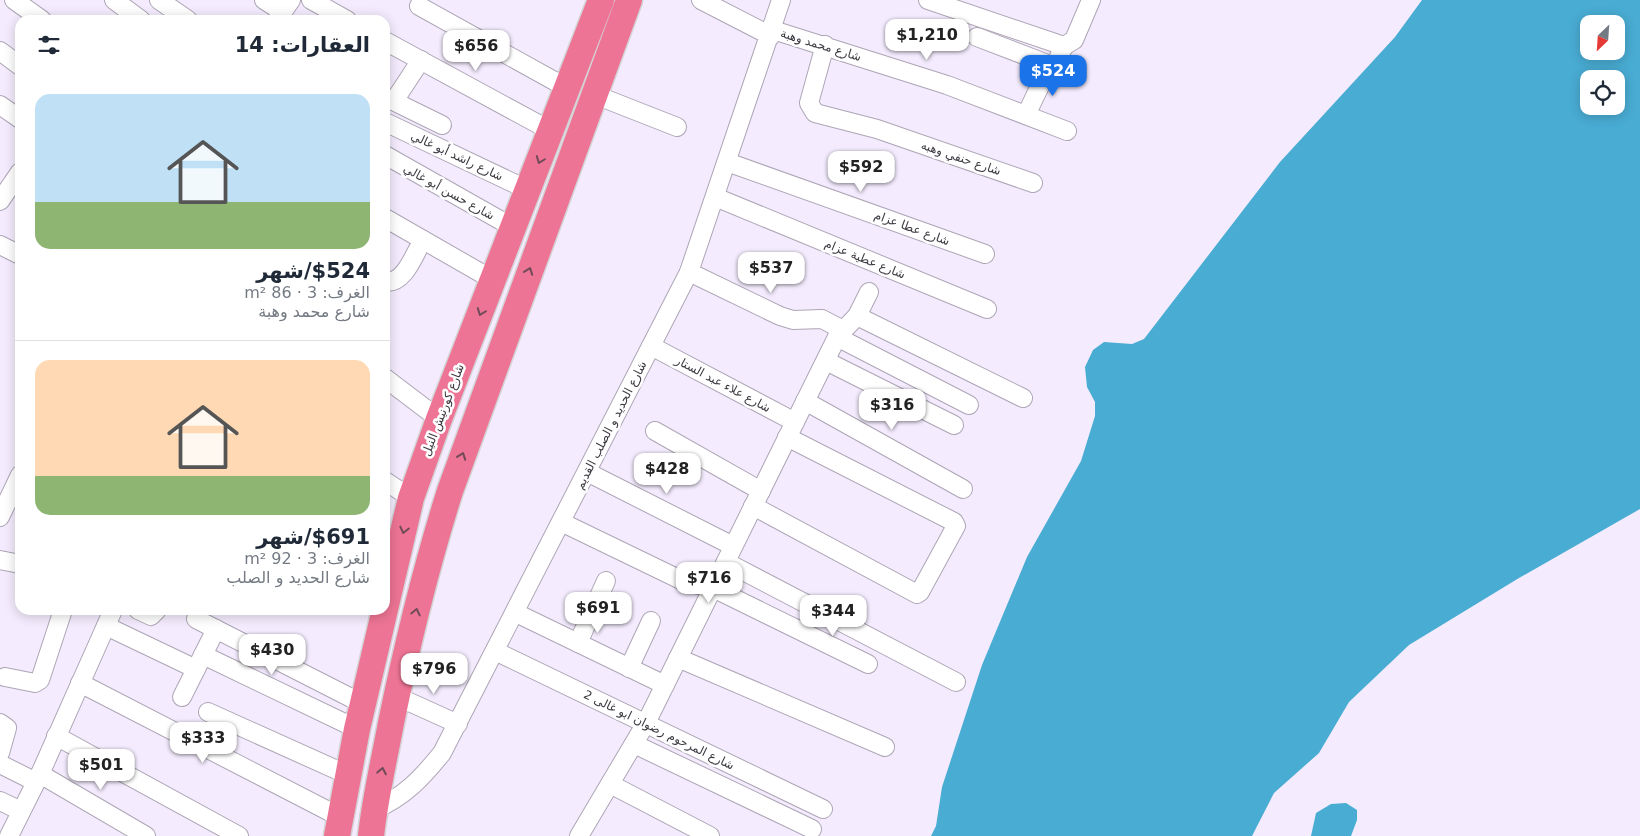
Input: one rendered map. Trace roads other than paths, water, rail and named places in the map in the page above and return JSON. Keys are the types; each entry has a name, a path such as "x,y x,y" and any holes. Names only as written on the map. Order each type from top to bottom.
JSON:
{"highway":[{"path":"371,836 374,810 396,696 427,563 450,491 629,0"},
{"name":"شارع كورنيش النيل","path":"390,588 411,498 439,419 551,131 595,2"},
{"path":"571,77 597,85"},
{"name":"شارع كورنيش النيل","path":"338,826 384,615"}],"street":[{"path":"14,0 35,15"},
{"path":"114,0 134,15"},
{"path":"159,0 181,15"},
{"path":"264,0 284,11"},
{"path":"311,0 338,15"},
{"name":"شارع محمد وهبة","path":"701,0 772,33 825,45 947,85 1067,131"},
{"name":"شارع الحديد و الصلب القديم","path":"374,810 397,800 422,778 442,752 516,613 689,272 772,33 781,0"},
{"path":"928,0 1064,46"},
{"path":"1026,115 1050,65 1057,61 1064,46 1074,40 1090,0"},
{"path":"419,6 571,77"},
{"path":"977,37 1050,65"},
{"path":"390,44 551,131"},
{"name":"شارع حنفي وهبه","path":"825,45 809,103 815,113 878,129 1033,183"},
{"path":"0,51 15,62"},
{"path":"421,60 390,99 442,126"},
{"path":"597,85 677,127"},
{"path":"0,105 15,116"},
{"name":"شارع راشد أبو غالي","path":"390,124 528,190"},
{"name":"شارع حسن أبو غالي","path":"390,158 514,228"},
{"name":"شارع عطا عزام","path":"727,162 985,254"},
{"path":"0,201 15,179"},
{"name":"شارع عطية عزام","path":"715,197 987,309"},
{"path":"390,221 493,280"},
{"path":"390,281 394,281 402,275 422,240"},
{"path":"0,245 15,253"},
{"path":"689,272 780,316 793,320 822,319 840,334 968,405"},
{"path":"579,836 646,723 826,360 840,334 857,316 868,292"},
{"path":"857,316 1023,398"},
{"name":"شارع علاء عبد الستار","path":"651,346 791,430 954,522 956,526 920,592 917,594 757,499"},
{"path":"826,360 954,425"},
{"path":"390,382 439,419"},
{"path":"805,401 964,489"},
{"path":"655,432 757,499"},
{"path":"587,472 956,682"},
{"path":"390,483 411,498"},
{"path":"6,509 15,487"},
{"path":"561,522 685,582 713,588 868,664"},
{"path":"0,560 15,562"},
{"path":"578,643 606,582"},
{"path":"516,613 665,685"},
{"path":"5,677 36,683 40,680 61,615"},
{"path":"10,836 38,778 109,618 199,662 358,729"},
{"path":"196,619 363,704"},
{"path":"629,668 651,622"},
{"path":"182,696 216,629"},
{"name":"شارع المرحوم رضوان ابو غالى 2","path":"495,651 823,809"},
{"path":"678,658 886,747"},
{"path":"80,683 338,826"},
{"path":"396,696 458,724"},
{"path":"208,712 348,775"},
{"path":"0,723 7,728 0,753"},
{"path":"56,736 239,836"},
{"path":"634,744 812,829"},
{"path":"0,764 38,778 146,836"},
{"path":"610,784 710,836"},
{"path":"0,800 22,811"}],"water":[{"path":"1422,0 1640,0 1640,509 1519,578 1409,645 1349,702 1319,753 1274,793 1252,836 931,836 936,826 942,787 982,665 1027,557 1081,461 1095,416 1095,402 1087,387 1085,367 1093,350 1104,342 1132,344 1144,339 1280,162 1395,37"},
{"path":"1346,803 1357,810 1357,820 1351,836 1311,836 1316,813 1331,804"}]}
